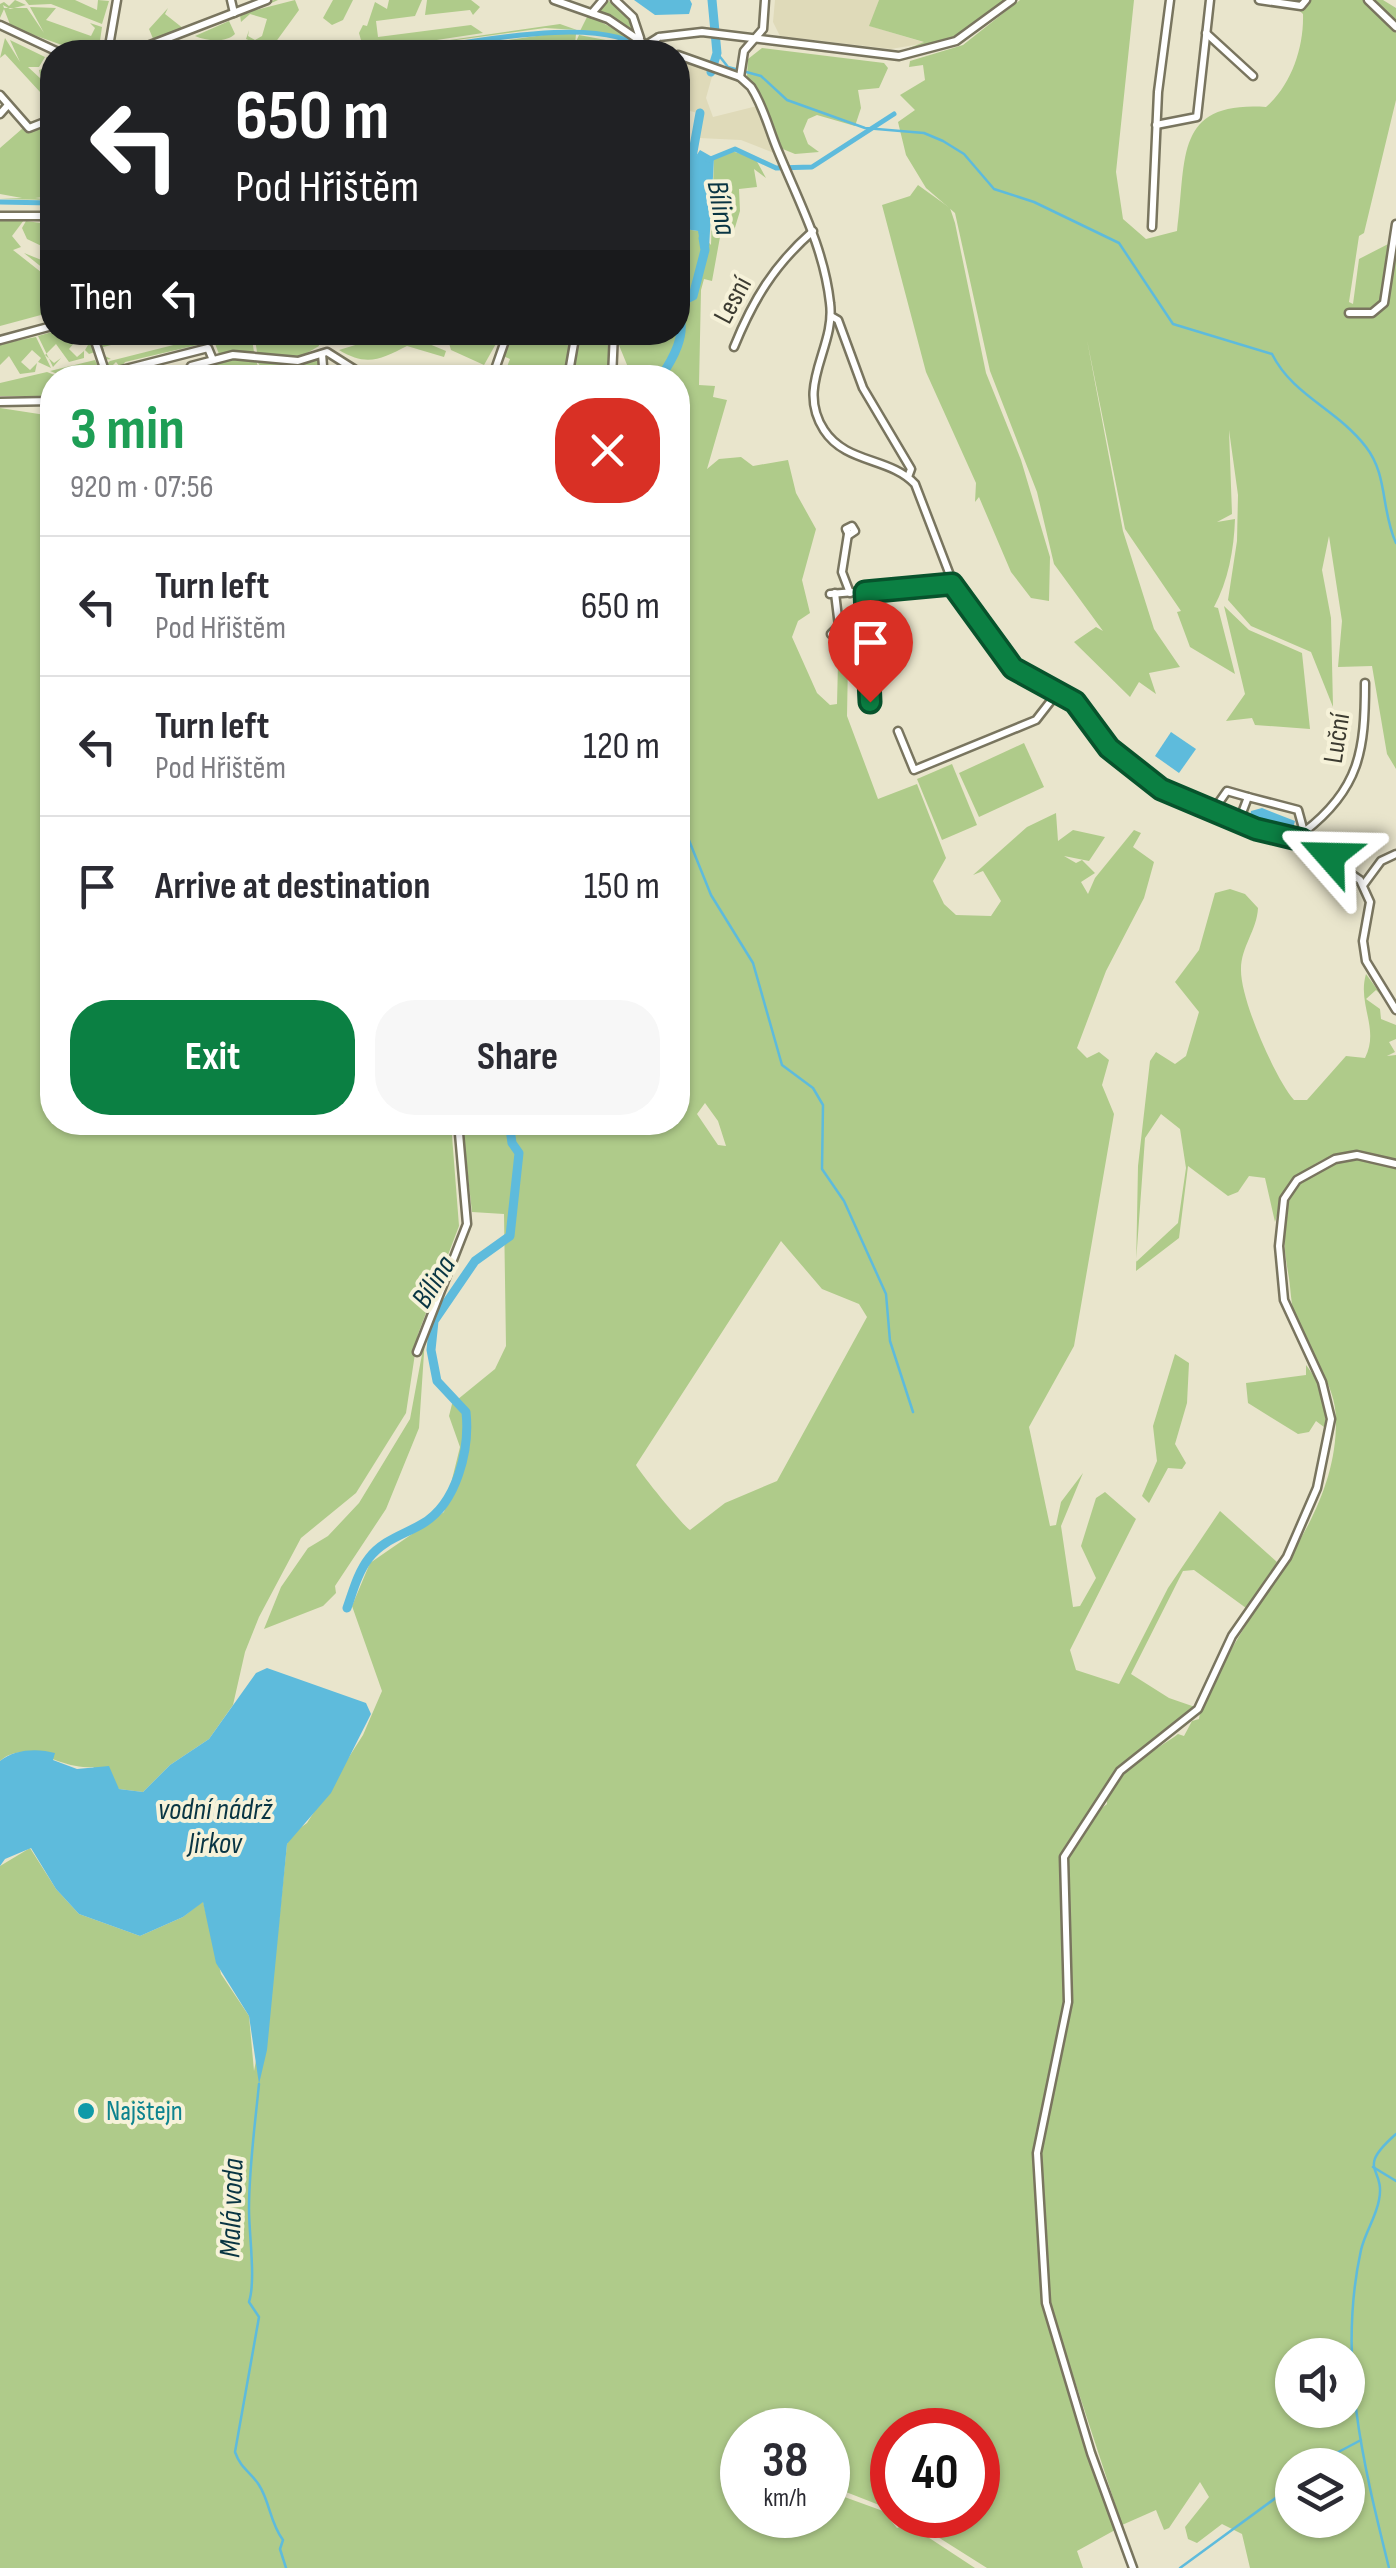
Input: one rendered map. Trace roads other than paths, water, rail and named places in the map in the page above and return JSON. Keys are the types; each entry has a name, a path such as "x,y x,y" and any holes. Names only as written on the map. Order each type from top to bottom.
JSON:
{"street":[{"path":"110,40 118,0"},
{"path":"231,0 234,13"},
{"path":"163,40 267,0"},
{"path":"554,0 592,12 640,38"},
{"path":"592,12 602,0"},
{"path":"615,0 633,18 640,38"},
{"path":"739,73 744,51 763,28 766,0"},
{"path":"654,40 702,32 859,54 914,54 967,34 1012,0"},
{"path":"1152,227 1156,125 1170,0"},
{"path":"1156,125 1197,117 1210,0"},
{"path":"1260,0 1301,6 1306,0"},
{"path":"1368,0 1396,27"},
{"path":"0,25 40,44"},
{"path":"1205,32 1253,76"},
{"path":"690,60 739,73 760,101 823,258 831,316 814,376 821,424 853,455 908,476 920,492 952,584 1004,658 1022,676 1080,707 1109,748 1161,789 1239,821 1304,836 1364,884 1370,902 1363,941 1366,961 1396,1010"},
{"path":"0,95 29,128 40,124"},
{"path":"0,114 8,105"},
{"path":"0,216 40,216"},
{"path":"1349,313 1372,313 1384,303 1396,224"},
{"name":"Lesní","path":"734,347 756,293 782,257 813,231"},
{"path":"831,316 838,320 864,388 911,468 908,476"},
{"path":"0,340 40,329"},
{"path":"141,365 208,348 214,360"},
{"path":"196,365 234,355 298,362 327,352 348,365"},
{"path":"322,354 323,365"},
{"path":"0,402 40,402"},
{"path":"848,534 842,572 850,593"},
{"path":"831,634 839,626 832,593 952,584"},
{"path":"865,592 870,702"},
{"name":"Luční","path":"1304,836 1352,783 1363,733 1365,683"},
{"path":"898,731 914,770 1036,720 1056,693"},
{"path":"1213,811 1227,791 1298,810 1304,836"},
{"path":"1239,821 1248,797"},
{"path":"1364,884 1381,861 1396,854"},
{"path":"417,1352 467,1224 459,1135"},
{"path":"1133,2568 1091,2452 1046,2303 1037,2153 1068,2002 1064,1857 1113,1780 1198,1709 1232,1636 1288,1558 1317,1488 1331,1419 1322,1382 1284,1300 1278,1246 1284,1198 1297,1180 1335,1159 1358,1155 1396,1164"}],"water":[{"path":"634,0 690,0 692,4 689,14 655,15"},
{"path":"695,150 696,156 700,150 714,158 709,249 701,248 698,231 690,230 690,164"},
{"path":"1171,732 1196,749 1179,773 1155,756"},
{"path":"1262,808 1295,821 1292,832 1249,822 1251,811"},
{"name":"vodní nádrž Jirkov","path":"267,1668 366,1703 371,1714 331,1793 287,1844 267,2050 259,2084 249,2016 216,1963 203,1902 183,1917 140,1936 79,1914 56,1889 31,1848 5,1859 0,1866 0,1761 19,1752 48,1751 55,1753 53,1760 77,1769 109,1766 119,1789 143,1792 170,1765 209,1739 256,1673"}],"waterway":[{"name":"Bílina","path":"711,72 717,53 712,0"},
{"path":"481,40 566,32 626,40"},
{"path":"717,53 728,67 761,76 787,100 865,128 924,133 943,141 964,154 994,189 1034,202 1119,243 1173,324 1272,354 1291,381 1354,434 1378,469 1396,543"},
{"name":"Bílina","path":"690,168 700,113"},
{"path":"708,160 735,149 776,168 812,167 894,114"},
{"path":"0,202 40,203"},
{"name":"Bílina","path":"690,297 705,250 703,238"},
{"name":"Bílina","path":"668,365 677,345"},
{"path":"690,843 711,895 753,963 782,1065 813,1088 823,1105 822,1169 844,1201 886,1294 890,1341 913,1412"},
{"name":"Bílina","path":"347,1608 369,1558 387,1542 434,1515 459,1474 466,1442 466,1412 437,1381 431,1350 434,1321 475,1261 510,1236 519,1153 511,1135"},
{"name":"Malá voda","path":"259,2084 249,2209 249,2302 259,2317 235,2452 263,2492 283,2540 280,2549 286,2568"},
{"path":"1389,2568 1362,2450 1352,2371 1352,2331 1361,2250 1379,2200 1374,2162 1396,2134"},
{"path":"1373,2167 1396,2181"},
{"path":"1346,2448 1361,2440"},
{"path":"1180,2568 1275,2498"}],"place":[{"name":"Najštejn","path":"86,2111"}]}
